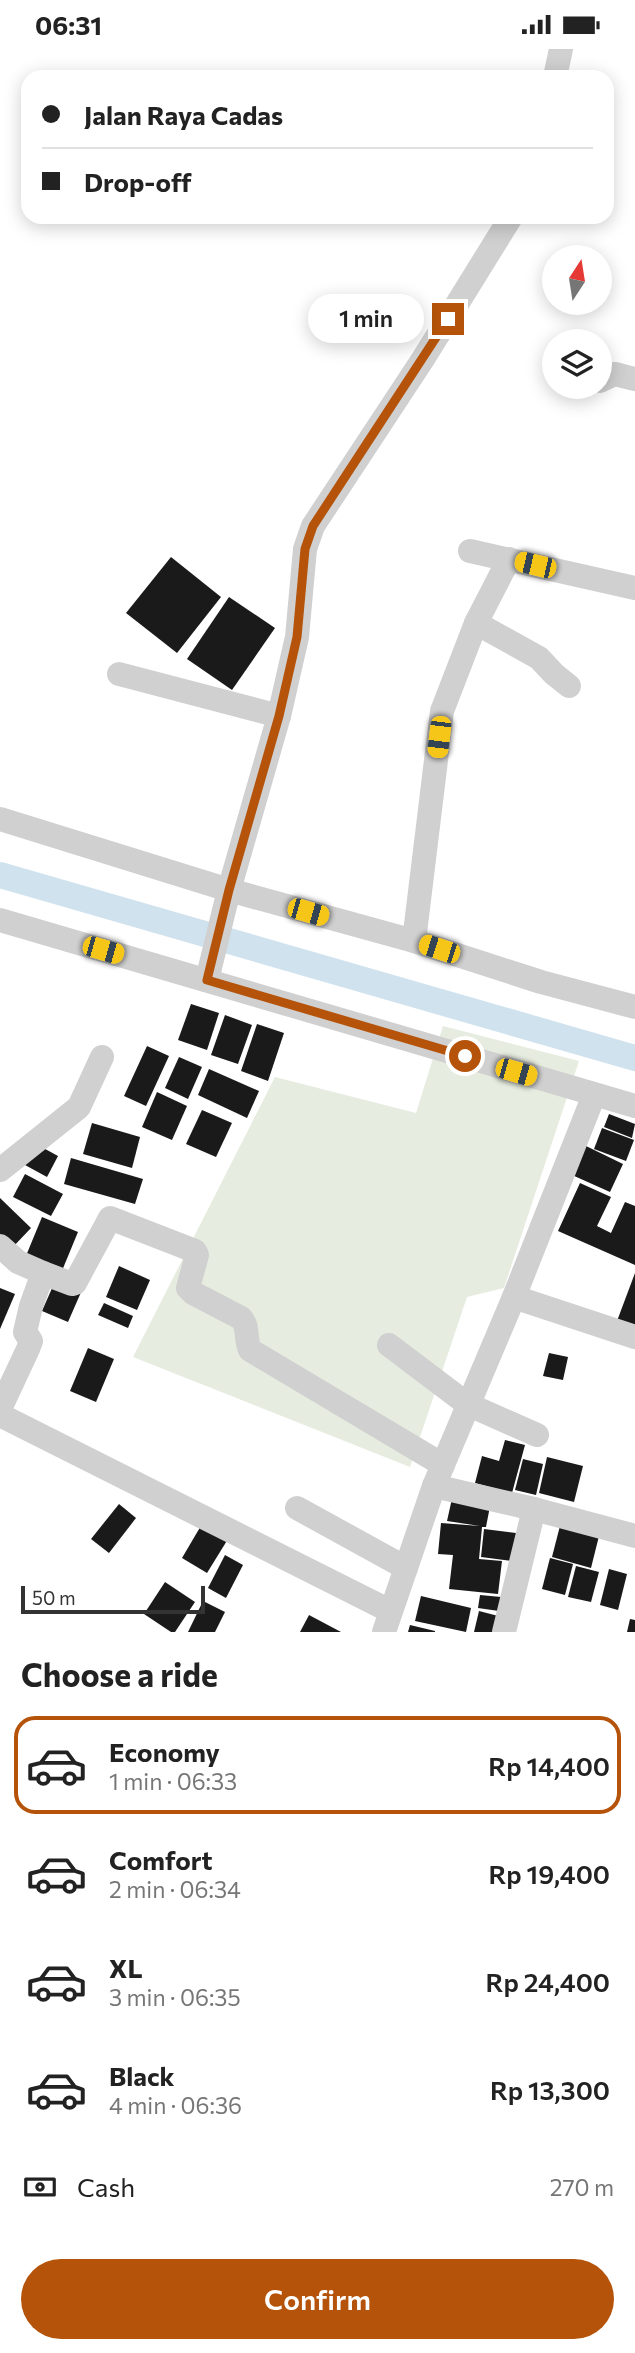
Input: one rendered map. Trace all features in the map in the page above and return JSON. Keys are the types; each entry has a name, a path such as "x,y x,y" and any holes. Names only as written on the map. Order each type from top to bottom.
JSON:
{"street":[{"path":"556,70 561,49"},
{"path":"209,972 279,716 297,637 305,549 313,526 336,487 423,359 507,224"},
{"path":"612,375 635,379"},
{"path":"470,551 635,589"},
{"path":"414,941 442,711 476,623 509,559"},
{"path":"476,623 539,658 569,686"},
{"path":"119,674 279,716"},
{"path":"0,820 227,899 414,941 541,982 635,1007"},
{"path":"0,920 209,972 635,1106"},
{"path":"0,1170 79,1107 102,1056"},
{"path":"0,1415 387,1622 438,1475 514,1297 594,1095"},
{"path":"0,1245 18,1262 72,1284 75,1283 110,1218 195,1251 197,1255 187,1288 241,1318 245,1322 250,1350 438,1475 534,1509 635,1536"},
{"path":"0,1409 31,1341 24,1332 43,1273"},
{"path":"514,1297 635,1337"},
{"path":"389,1345 467,1404 537,1435"},
{"path":"297,1508 406,1568"},
{"path":"504,1632 534,1509"}],"shaded area":[{"path":"443,1026 579,1061 504,1288 467,1297 410,1467 133,1357 275,1077 416,1113"}],"building":[{"path":"171,557 221,597 177,653 126,613"},
{"path":"229,597 275,628 232,690 187,659"},
{"path":"191,1004 219,1013 207,1050 178,1040"},
{"path":"225,1015 252,1025 238,1064 211,1055"},
{"path":"257,1024 284,1033 268,1081 241,1071"},
{"path":"147,1046 169,1056 146,1106 124,1096"},
{"path":"179,1057 202,1067 188,1099 165,1088"},
{"path":"209,1069 259,1091 247,1118 198,1095"},
{"path":"157,1092 187,1106 172,1140 142,1127"},
{"path":"202,1110 232,1123 216,1157 186,1144"},
{"path":"609,1114 635,1124 632,1138 604,1127"},
{"path":"92,1123 140,1137 132,1168 83,1154"},
{"path":"602,1128 634,1140 626,1161 594,1149"},
{"path":"36,1144 58,1156 47,1177 25,1165"},
{"path":"586,1146 623,1164 610,1192 572,1175"},
{"path":"71,1158 143,1179 135,1204 64,1184"},
{"path":"25,1174 63,1194 51,1216 13,1197"},
{"path":"580,1183 611,1197 597,1226 611,1233 625,1202 635,1206 635,1265 558,1231"},
{"path":"0,1198 31,1228 12,1248 0,1236"},
{"path":"42,1217 78,1232 59,1278 23,1263"},
{"path":"119,1266 150,1280 137,1310 106,1297"},
{"path":"635,1273 635,1328 617,1321"},
{"path":"56,1279 82,1290 68,1322 42,1311"},
{"path":"0,1288 15,1294 0,1329"},
{"path":"104,1303 133,1316 128,1328 98,1315"},
{"path":"88,1348 114,1359 96,1402 70,1391"},
{"path":"549,1353 568,1357 563,1380 543,1376"},
{"path":"505,1440 525,1445 512,1493 475,1483 482,1456 499,1461"},
{"path":"547,1457 583,1466 574,1502 539,1493"},
{"path":"523,1459 543,1464 536,1495 515,1490"},
{"path":"453,1494 491,1501 486,1527 482,1527 479,1559 502,1561 498,1594 449,1589 453,1555 438,1554 441,1523 480,1526 447,1521"},
{"path":"119,1504 136,1518 109,1553 91,1539"},
{"path":"562,1518 601,1528 591,1568 552,1557"},
{"path":"202,1524 228,1539 207,1573 182,1558"},
{"path":"484,1529 524,1534 520,1562 481,1557"},
{"path":"225,1555 243,1565 226,1598 208,1588"},
{"path":"550,1558 573,1564 565,1595 542,1589"},
{"path":"576,1566 599,1572 591,1602 568,1597"},
{"path":"609,1569 627,1574 618,1610 600,1605"},
{"path":"165,1582 195,1602 175,1632 144,1614"},
{"path":"480,1595 501,1597 499,1611 478,1608"},
{"path":"421,1596 471,1608 466,1632 415,1621"},
{"path":"203,1601 225,1612 215,1632 188,1632"},
{"path":"479,1611 506,1618 503,1632 474,1632"},
{"path":"309,1615 341,1632 300,1632"},
{"path":"630,1619 635,1620 635,1632 627,1632"},
{"path":"410,1625 435,1631 435,1632 408,1632"}],"waterway":[{"path":"0,875 635,1058"}],"route":[{"path":"448,319 313,526 305,549 297,637 279,716 229,890 207,980 465,1056"}]}
